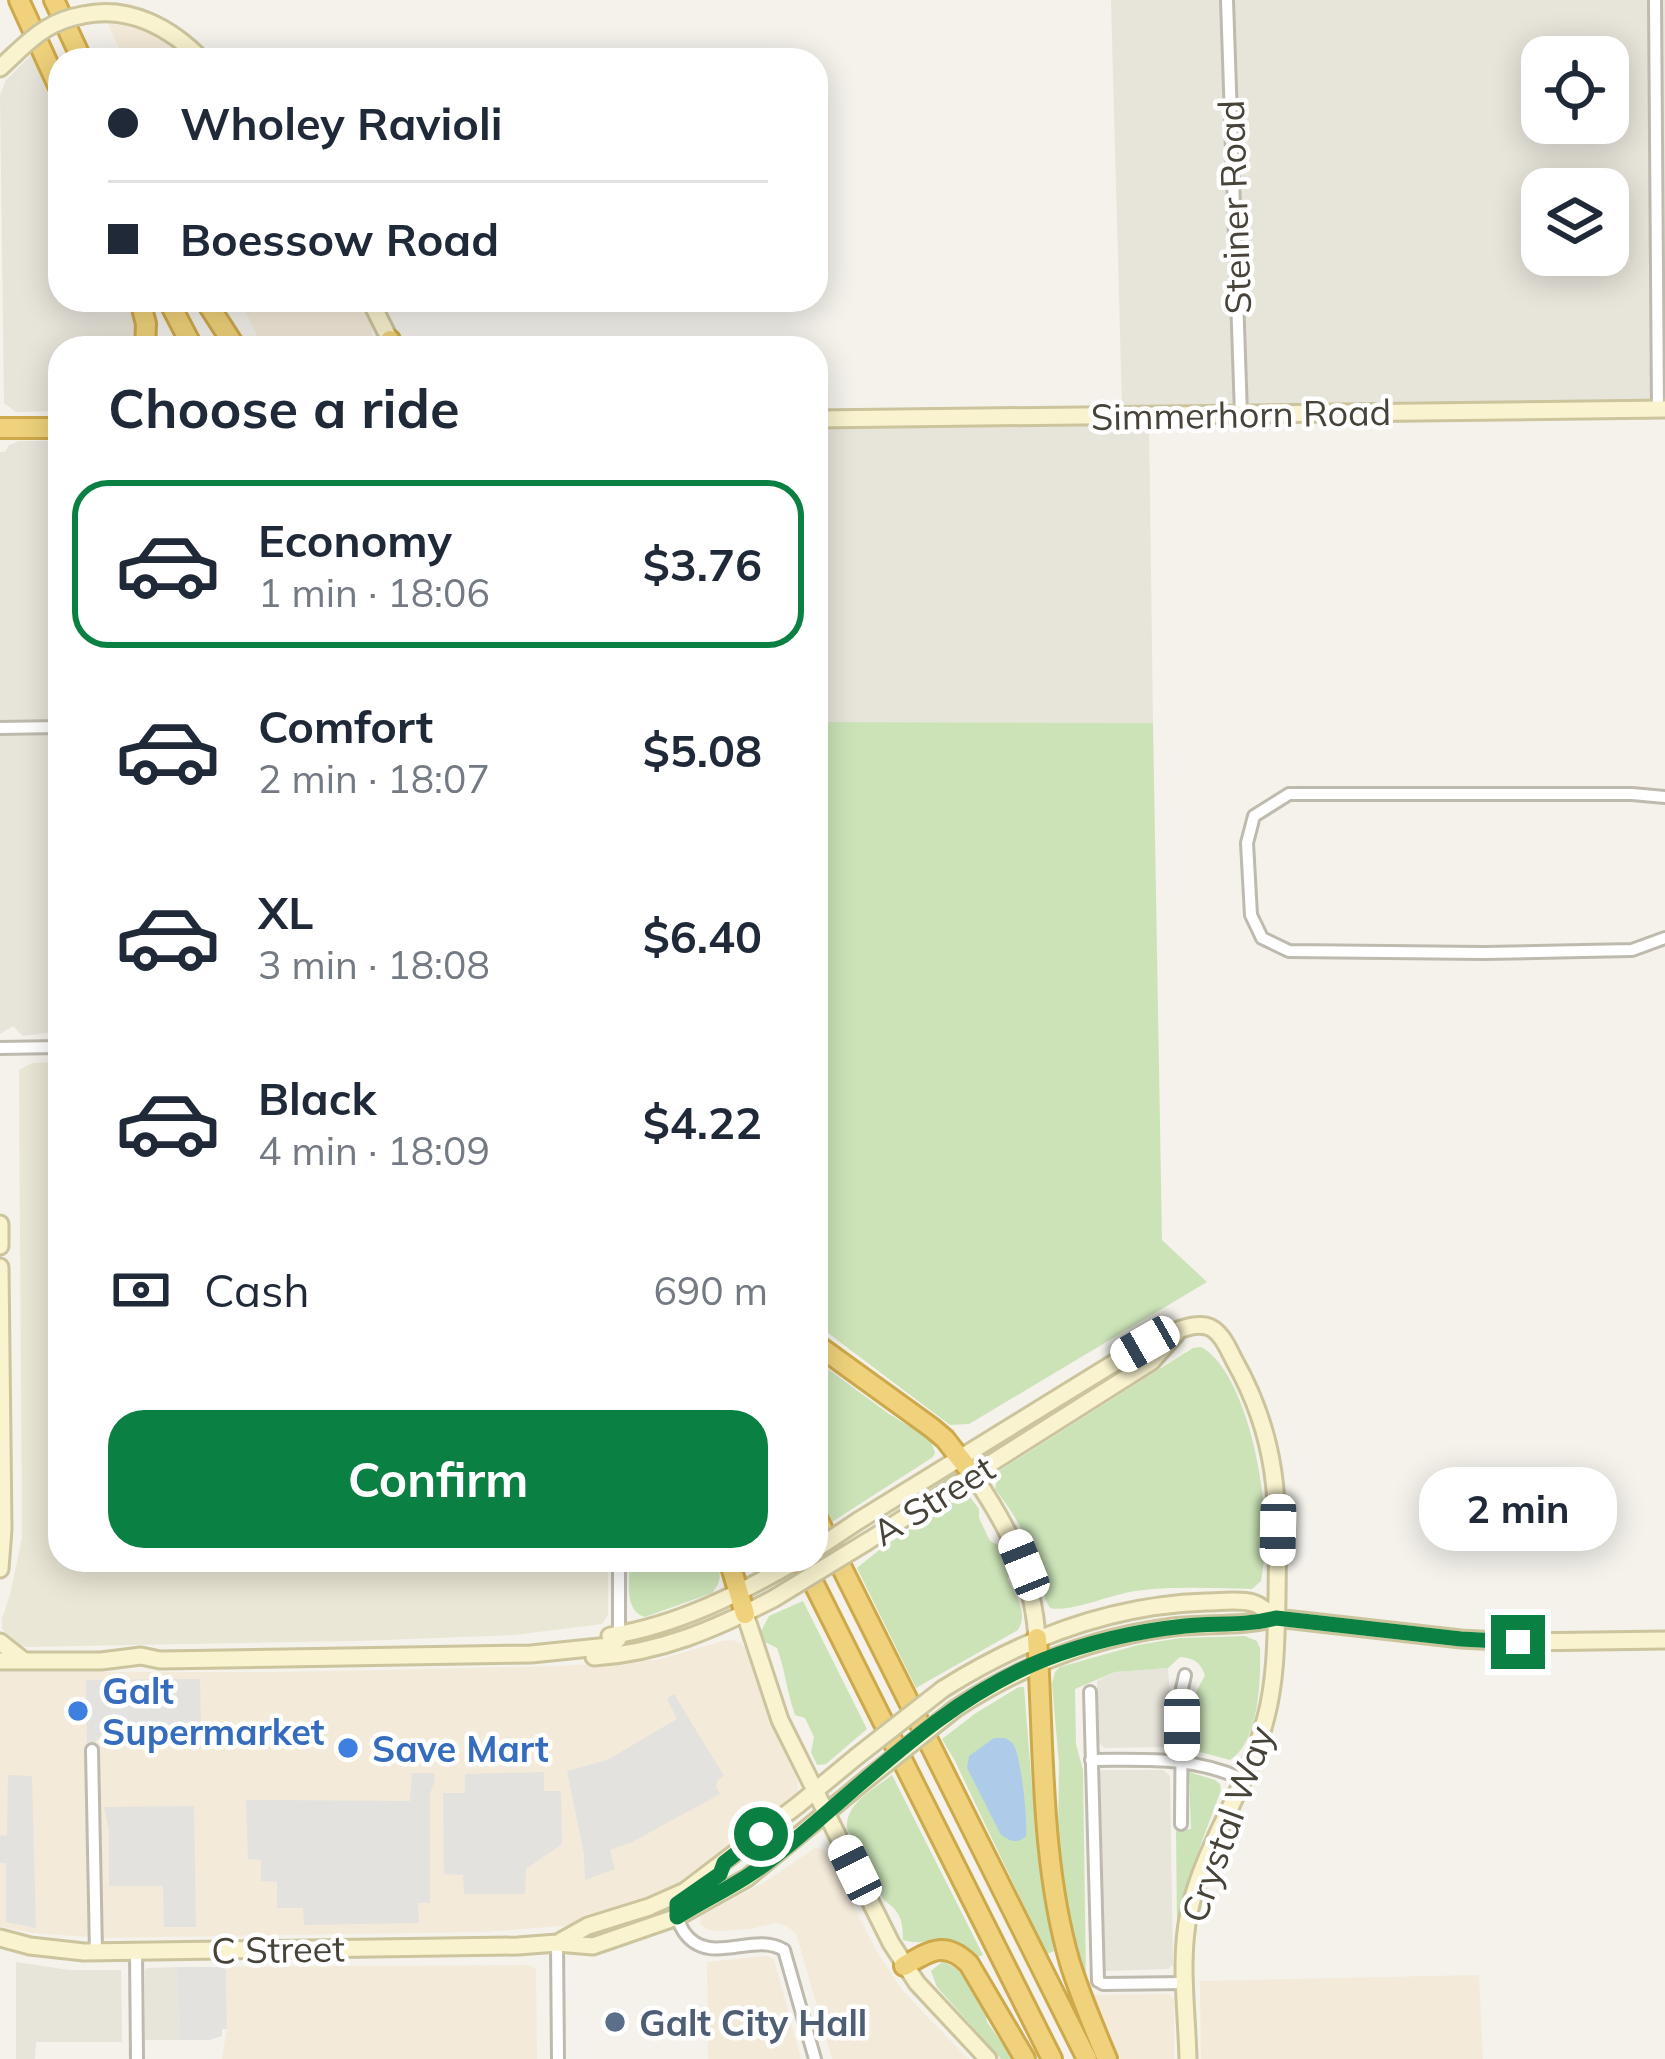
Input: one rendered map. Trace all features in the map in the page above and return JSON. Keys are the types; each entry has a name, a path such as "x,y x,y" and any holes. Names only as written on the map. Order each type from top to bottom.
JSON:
{"highway":[{"path":"19,0 48,66"},
{"path":"54,0 76,48"},
{"path":"0,428 48,428"},
{"path":"828,1352 945,1439 974,1474"},
{"path":"828,1540 1087,2059"},
{"path":"733,1572 745,1614"},
{"path":"806,1572 1052,2059"},
{"path":"1037,1638 1056,1897 1070,1963 1107,2059"},
{"path":"904,1966 939,1950 961,1956 1025,2059"}],"street":[{"name":"Steiner Road","path":"1228,0 1241,415"},
{"path":"1655,0 1661,409"},
{"path":"0,68 48,25 94,12 150,21 189,48"},
{"name":"Simmerhorn Road","path":"828,419 1661,409"},
{"path":"0,728 48,728"},
{"path":"1665,797 1289,794 1254,816 1247,843 1251,915 1262,938 1289,951 1632,950 1665,938"},
{"path":"0,1048 48,1047"},
{"path":"0,1224 0,1246"},
{"path":"0,1268 0,1569"},
{"name":"A Street","path":"828,1541 1145,1344 1201,1325"},
{"name":"Crystal Way","path":"1188,2059 1186,1930 1194,1894 1259,1744 1268,1712 1278,1510 1268,1439 1254,1395 1213,1328 1201,1325"},
{"name":"A Street","path":"828,1565 1151,1362 1178,1332"},
{"path":"974,1474 1024,1565 1037,1638"},
{"path":"619,1634 620,1572"},
{"name":"A Street","path":"532,1654 559,1643 670,1621 777,1572"},
{"name":"A Street","path":"0,1661 532,1654 560,1659 642,1652 684,1641 745,1614 817,1572"},
{"name":"C Street","path":"557,1942 685,1891 943,1689 1037,1638 1095,1619 1167,1604 1252,1602 1276,1618"},
{"path":"745,1614 780,1720 904,1966 988,2059"},
{"path":"1276,1618 1461,1639 1665,1640"},
{"name":"C Street","path":"0,1938 96,1952 557,1942 593,1946 677,1917 747,1878 955,1709 1039,1662 1140,1632 1276,1618"},
{"path":"0,1642 25,1661"},
{"name":"Crystal Way","path":"1181,1824 1186,1676"},
{"path":"1090,1692 1098,1981 1186,1983"},
{"path":"92,1750 96,1952"},
{"path":"1091,1760 1182,1760 1243,1779"},
{"path":"724,1863 720,1874 677,1904 677,1917 688,1937 705,1948 770,1943 784,1950 815,2059"},
{"path":"557,1942 558,2059"},
{"path":"136,1952 137,2059"}],"shaded area":[{"path":"1111,0 1665,0 1665,400 1122,406"},
{"path":"107,22 136,27 173,48 119,48"},
{"path":"32,54 48,95 48,312 133,312 137,327 136,336 48,336 48,411 16,412 4,403 0,95 6,80"},
{"path":"246,312 364,312 372,336 257,336"},
{"path":"1149,422 1153,723 828,722 828,426"},
{"path":"48,441 48,1033 23,1036 13,1026 0,1034 0,452 9,445"},
{"path":"48,1062 48,1572 608,1572 608,1615 602,1624 514,1635 357,1641 25,1647 12,1642 2,1629 2,1619 22,1538 19,1070"},
{"path":"732,1640 749,1654 798,1783 797,1794 751,1834 661,1895 573,1925 483,1932 102,1938 0,1926 0,1672 559,1666 657,1660"},
{"path":"1168,1668 1173,1741 1167,1747 1104,1748 1098,1741 1097,1681 1115,1672"},
{"path":"200,1679 201,1734 105,1734 87,1747 86,1680"},
{"path":"674,1694 724,1776 716,1787 720,1794 610,1850 615,1869 585,1880 567,1771 607,1760 677,1719 667,1699"},
{"path":"1102,1770 1163,1770 1170,1776 1173,1965 1168,1969 1106,1971 1102,1966 1098,1775"},
{"path":"544,1772 544,1791 561,1791 562,1844 526,1869 525,1894 464,1894 463,1875 444,1874 443,1793 465,1793 465,1774"},
{"path":"412,1773 434,1773 435,1780 430,1794 430,1903 418,1903 419,1923 304,1925 303,1908 277,1908 277,1882 261,1881 261,1860 248,1859 246,1800 410,1801"},
{"path":"8,1775 32,1776 36,1928 6,1922 6,1863 0,1863 0,1836 7,1835"},
{"path":"194,1806 196,1927 164,1927 163,1886 109,1886 104,1807"},
{"path":"815,1848 824,1849 877,1952 903,1991 968,2059 832,2059 796,1933 774,1923 718,1931 700,1924 701,1916"},
{"path":"774,1959 801,2059 708,2059 707,1962"},
{"path":"16,1962 69,1970 121,1970 122,2042 36,2042 35,2059 16,2059"},
{"path":"529,1965 536,1969 537,2059 222,2059 227,2028 226,1967"},
{"path":"177,1967 179,2040 145,2040 145,1971"},
{"path":"177,1967 226,1967 227,2029 222,2029 222,2036 179,2040"},
{"path":"1479,1975 1483,2059 1201,2059 1200,1981"},
{"path":"1168,1994 1174,1999 1174,2059 1117,2059 1090,1995"}],"green space":[{"path":"828,722 1153,723 1162,1240 1207,1282 969,1424 950,1425 828,1333"},
{"path":"1201,1347 1231,1381 1251,1436 1265,1522 1261,1581 1252,1589 1149,1589 1050,1608 1025,1537 995,1489 999,1471"},
{"path":"828,1369 930,1439 935,1453 832,1522 828,1514"},
{"path":"962,1496 970,1497 979,1509 990,1541 999,1545 1011,1568 1008,1579 1020,1604 1021,1623 1018,1630 916,1688 857,1568"},
{"path":"630,1572 720,1573 712,1593 645,1617 633,1608"},
{"path":"803,1601 867,1729 826,1764 817,1765 811,1752 814,1737 805,1718 795,1715 777,1648 765,1642 761,1631 769,1616"},
{"path":"1245,1636 1260,1648 1259,1693 1247,1739 1230,1760 1193,1746 1192,1700 1205,1675 1193,1660 1180,1657 1168,1668 1115,1672 1075,1689 1076,1744 1083,1770 1086,1983 1063,1896 1055,1672 1138,1645"},
{"path":"1024,1687 1032,1788 1059,1949 1047,1954 942,1739"},
{"path":"1189,1772 1215,1780 1221,1790 1177,1925 1176,1830 1191,1829"},
{"path":"892,1775 983,1955 973,1959 945,1940 903,1940 900,1917 884,1900 847,1829 855,1804"},
{"path":"942,1962 968,1983 1013,2059 1001,2059 937,1987 931,1971"}],"water":[{"path":"994,1738 1011,1742 1019,1761 1026,1836 1017,1841 1001,1835 967,1768 969,1756"}],"place":[{"name":"Galt Supermarket","path":"78,1711"},
{"name":"Save Mart","path":"348,1748"},
{"name":"Galt City Hall","path":"615,2022"}],"route":[{"path":"761,1834 724,1863 720,1874 677,1904 677,1917 747,1878 912,1742 982,1691 1039,1662 1096,1642 1191,1625 1252,1624 1276,1618 1518,1642"}]}
